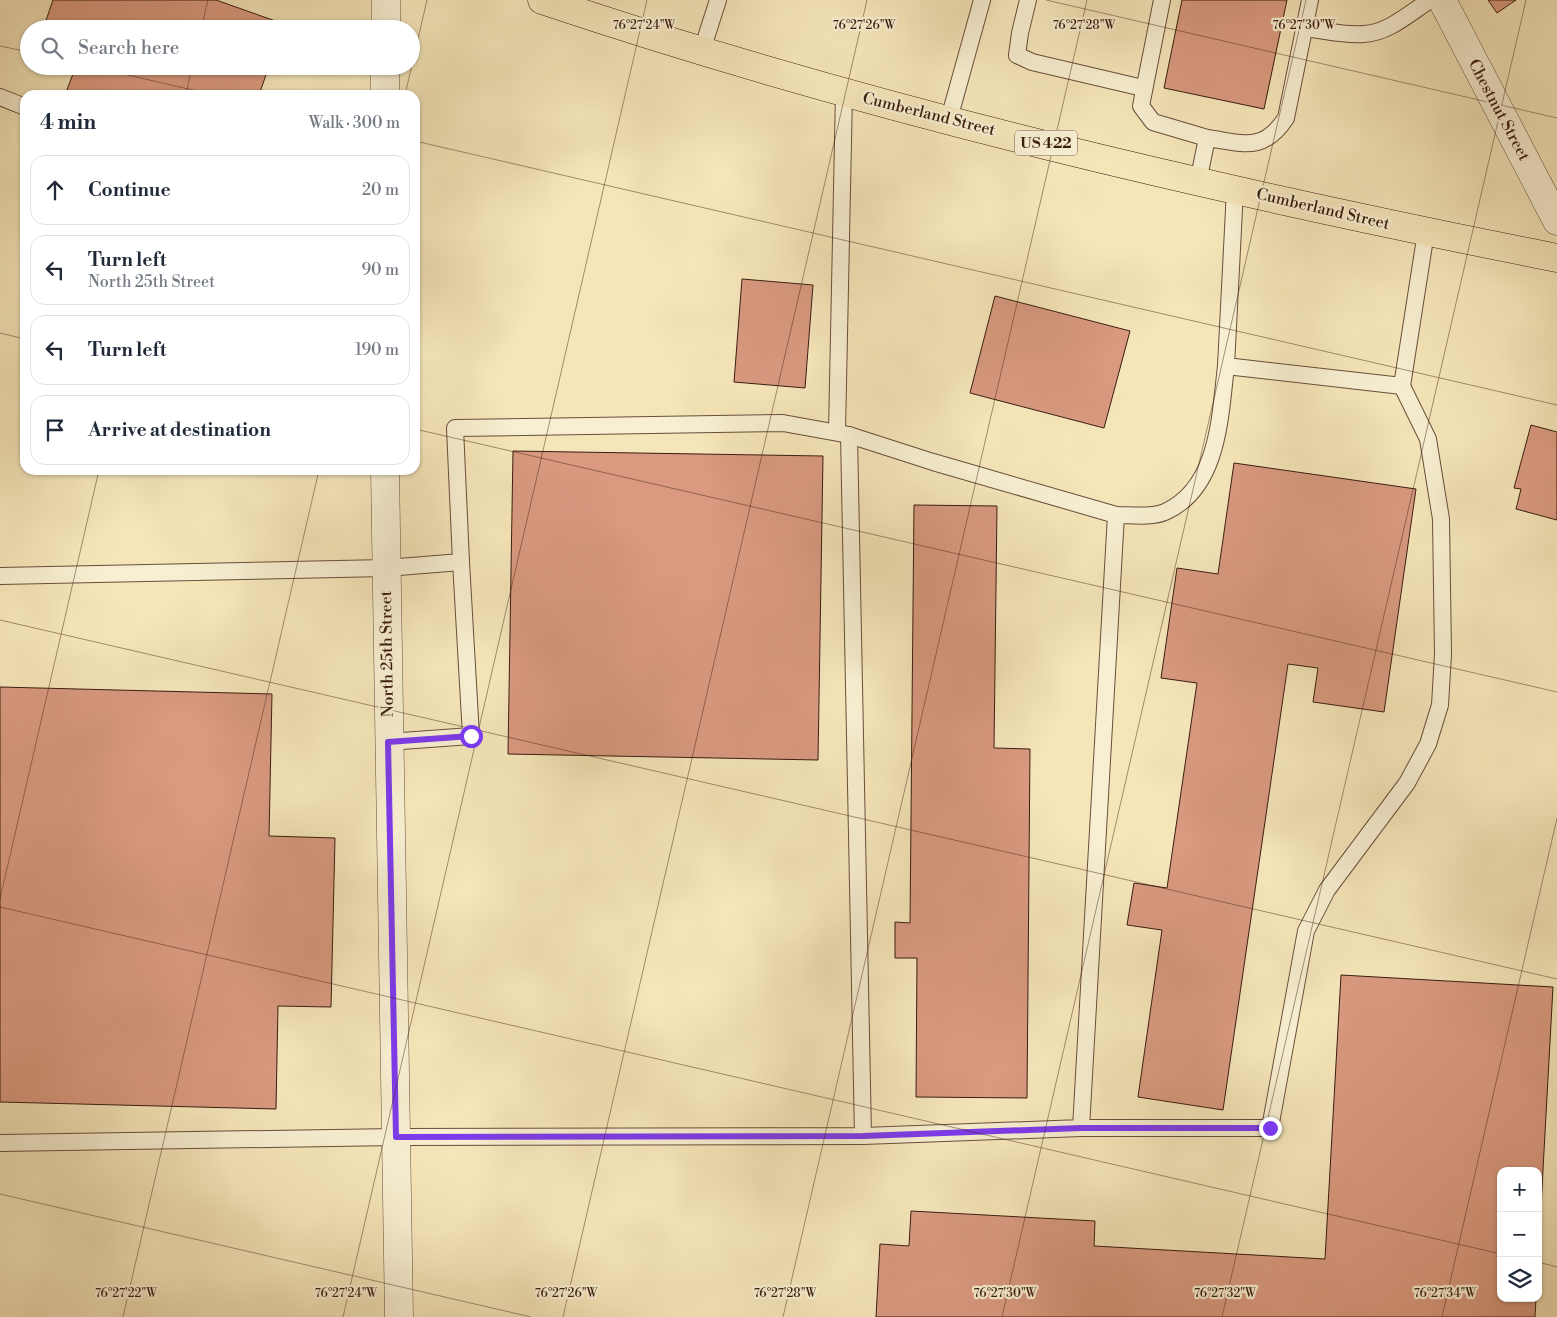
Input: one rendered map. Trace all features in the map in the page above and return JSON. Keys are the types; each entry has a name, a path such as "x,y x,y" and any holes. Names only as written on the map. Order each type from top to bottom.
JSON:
{"highway":[{"name":"Cumberland Street","path":"542,0 844,93 1198,182 1426,232 1557,258"}],"street":[{"path":"386,0 386,20"},
{"name":"Chestnut Street","path":"1442,0 1557,221"},
{"path":"385,75 385,90"},
{"name":"North 25th Street","path":"385,475 399,1317"}],"lane":[{"path":"702,50 718,0"},
{"path":"949,119 982,0"},
{"path":"1028,0 1017,55 1032,62 1143,88"},
{"path":"1162,0 1143,88 1141,106 1153,122 1207,138 1251,144 1261,143 1278,130 1286,118 1310,0"},
{"path":"1305,28 1363,35 1385,28 1430,0"},
{"path":"844,93 843,434 863,1136"},
{"path":"0,97 20,105"},
{"path":"1198,182 1207,138"},
{"path":"388,742 471,736 455,428 783,423 843,434 1116,515 1141,516 1165,512 1192,494 1209,464 1219,426 1226,366 1235,190"},
{"path":"0,1143 396,1137 863,1136 1081,1128 1270,1128 1306,931 1327,890 1407,783 1428,744 1440,705 1443,654 1441,519 1428,439 1402,386 1426,232"},
{"path":"1226,366 1402,386"},
{"path":"1081,1128 1116,515"},
{"path":"0,576 386,568 461,562"}],"building":[{"path":"53,0 216,0 273,20 46,20"},
{"path":"1182,0 1287,0 1264,109 1164,88"},
{"path":"1488,0 1516,0 1497,13"},
{"path":"73,75 266,75 261,90 67,90"},
{"path":"742,279 813,285 805,388 734,382"},
{"path":"995,296 1130,331 1104,428 970,393"},
{"path":"1531,425 1557,432 1557,520 1516,509 1521,489 1514,488"},
{"path":"513,451 823,456 818,760 508,754"},
{"path":"1234,463 1416,489 1384,712 1313,702 1318,668 1288,664 1223,1110 1138,1097 1162,930 1127,925 1134,883 1167,888 1197,683 1161,678 1177,568 1218,574"},
{"path":"914,505 997,506 994,748 1030,749 1027,1098 916,1097 917,958 895,958 895,922 910,923"},
{"path":"0,687 272,694 269,836 335,838 331,1007 278,1006 276,1109 0,1102"},
{"path":"1341,975 1553,987 1542,1188 1542,1167 1497,1167 1497,1302 1536,1302 1535,1317 876,1317 880,1244 909,1246 911,1211 1095,1221 1094,1246 1325,1259"}],"route":[{"path":"471,736 388,742 396,1137 863,1136 1081,1128 1270,1128"}]}
